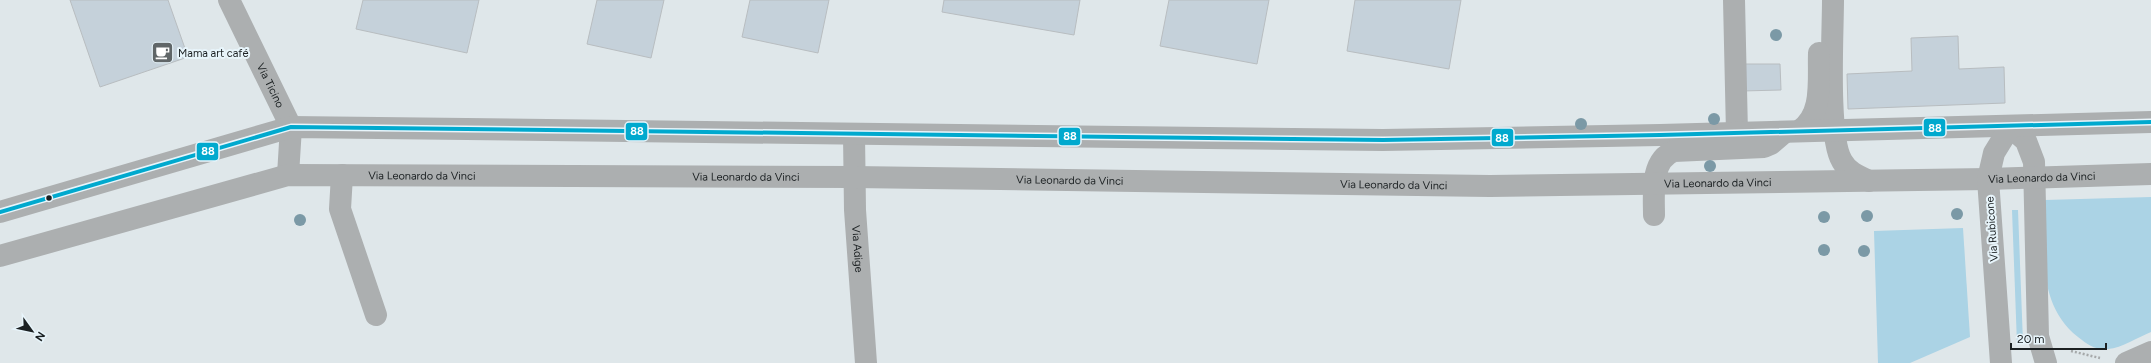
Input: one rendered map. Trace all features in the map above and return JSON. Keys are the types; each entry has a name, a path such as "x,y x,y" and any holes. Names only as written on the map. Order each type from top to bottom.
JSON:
{"street":[{"name":"Via Ticino","path":"229,0 291,127 288,175"},
{"path":"1734,0 1737,133"},
{"path":"1654,215 1657,166 1665,155 1671,152 1764,147 1772,144 1811,120 1816,109 1821,0"},
{"path":"1833,0 1834,130 1838,152 1846,167 1852,173 1869,181"},
{"path":"0,212 291,127 854,135 1383,140 2010,127 2151,122"},
{"path":"2010,127 2022,136 2030,148 2036,178 2038,336 2046,363"},
{"name":"Via Rubicone","path":"2001,363 1988,179 1994,153 2010,127"},
{"name":"Via Adige","path":"854,135 855,210 866,363"},
{"name":"Via Leonardo da Vinci","path":"0,256 288,175 854,177 1490,186 1988,179 2151,174"},
{"path":"342,175 340,208 376,315"},
{"path":"2030,363 2038,336"}],"shaded area":[{"path":"2151,197 2151,332 2113,348 2095,348 2088,345 2064,324 2055,308 2049,292 2045,274 2044,256 2045,200"},
{"path":"2012,210 2018,210 2023,343 2017,344"},
{"path":"1963,228 1970,337 1910,363 1878,363 1874,231"}],"building":[{"path":"70,0 168,0 188,57 100,87"},
{"path":"363,0 479,0 467,53 356,29"},
{"path":"597,0 664,0 651,58 587,44"},
{"path":"750,0 829,0 818,53 742,37"},
{"path":"944,0 1080,0 1074,35 942,12"},
{"path":"1169,0 1269,0 1257,64 1160,46"},
{"path":"1355,0 1461,0 1449,69 1347,51"},
{"path":"1958,36 1959,69 2004,67 2005,103 1848,109 1847,74 1912,71 1911,38"},
{"path":"1742,64 1780,64 1781,90 1742,91"}],"transit line":[{"name":"88","path":"0,212 291,127 1383,140 1660,135 2151,122"}],"place":[{"name":"Mama art café","path":"163,53"}]}
